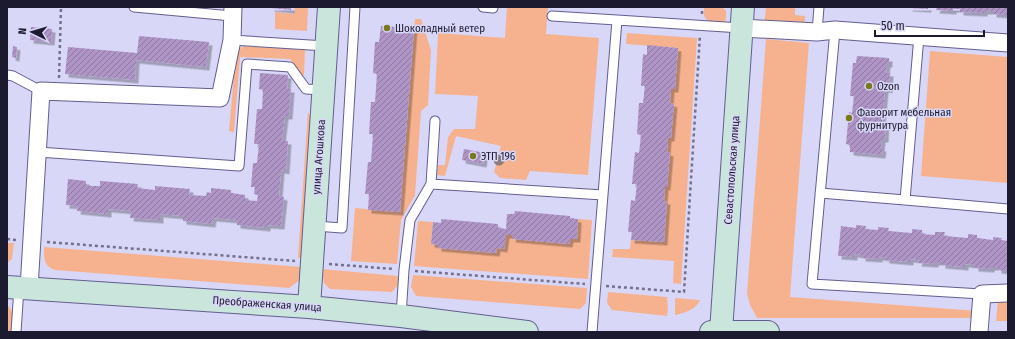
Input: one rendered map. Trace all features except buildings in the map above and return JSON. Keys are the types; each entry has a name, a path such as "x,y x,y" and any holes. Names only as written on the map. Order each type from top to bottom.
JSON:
{"main road":[{"name":"улица Агошкова","path":"309,307 301,259 315,226 329,7"},
{"name":"Севастопольская улица","path":"718,332 742,17"},
{"name":"Преображенская улица","path":"18,288 309,307 400,316 527,332"},
{"path":"718,332 768,332"}],"street":[{"path":"18,288 32,241 42,91 220,98 232,40 232,11"},
{"path":"742,17 817,32 835,30 1008,43"},
{"path":"979,332 982,294 1008,293"}],"lane":[{"path":"134,7 232,11"},
{"path":"315,226 342,228 355,7"},
{"path":"483,7 493,8"},
{"path":"817,32 818,7"},
{"path":"552,16 701,25 742,17"},
{"path":"592,332 617,20"},
{"path":"835,30 812,284 982,294"},
{"path":"905,200 919,36"},
{"path":"232,40 326,46"},
{"path":"38,152 239,166 247,64 290,67 306,89 323,90"},
{"path":"7,75 42,91"},
{"path":"400,316 410,220 431,184 435,121"},
{"path":"431,184 602,195"},
{"path":"820,193 1008,209"},
{"path":"16,332 18,288"}],"path":[{"path":"58,92 61,7"},
{"path":"7,239 301,259 404,270 684,292 702,7"}],"shaded area":[{"path":"295,7 308,7 307,31 275,29 275,12 294,14"},
{"path":"507,7 548,7 546,34 599,38 588,175 530,171 526,180 500,178 494,172 501,146 456,136 445,176 437,175 438,165 445,165 448,137 454,129 475,129 478,96 435,94 438,33 505,38"},
{"path":"704,7 722,7 726,11 726,20 721,23 708,21 704,16"},
{"path":"766,7 795,7 795,15 805,16 804,29 764,26"},
{"path":"415,19 421,19 431,50 428,105 421,111 415,195 401,220 397,264 351,261 355,208 400,212"},
{"path":"627,33 697,38 681,284 673,283 674,261 612,257 613,249 630,249 631,240 664,242 667,201 664,201 665,187 667,187 670,153 667,152 668,138 671,138 674,104 670,103 671,89 675,89 678,48 626,44"},
{"path":"766,39 809,43 790,297 978,311 977,318 757,318 750,305 747,294"},
{"path":"243,46 305,50 304,75 301,75 290,59 240,57 234,132 229,131 236,53"},
{"path":"930,51 1008,57 1008,183 921,176"},
{"path":"308,112 311,118 302,258 298,258"},
{"path":"578,219 592,220 588,279 414,266 418,221 433,222 431,244 438,245 438,248 496,253 497,248 504,249 506,235 513,235 513,239 569,244 570,239 577,239"},
{"path":"7,243 14,243 12,259 7,263"},
{"path":"44,247 302,267 300,280 289,288 55,270 46,264 44,258"},
{"path":"322,269 398,276 398,285 392,292 330,289 324,283"},
{"path":"413,275 587,288 586,303 580,309 416,296 411,287"},
{"path":"608,292 667,297 667,316 612,310 607,303"},
{"path":"675,298 700,300 693,309 675,315"},
{"path":"1008,299 1008,321 996,321 998,300"},
{"path":"7,305 12,311 14,318 14,325 11,332 7,332"}],"place":[{"name":"Шоколадный ветер","path":"387,28"},
{"name":"Ozon","path":"869,86"},
{"name":"Фаворит мебельная фурнитура","path":"849,118"},
{"name":"ЭТП 196","path":"473,156"}]}
